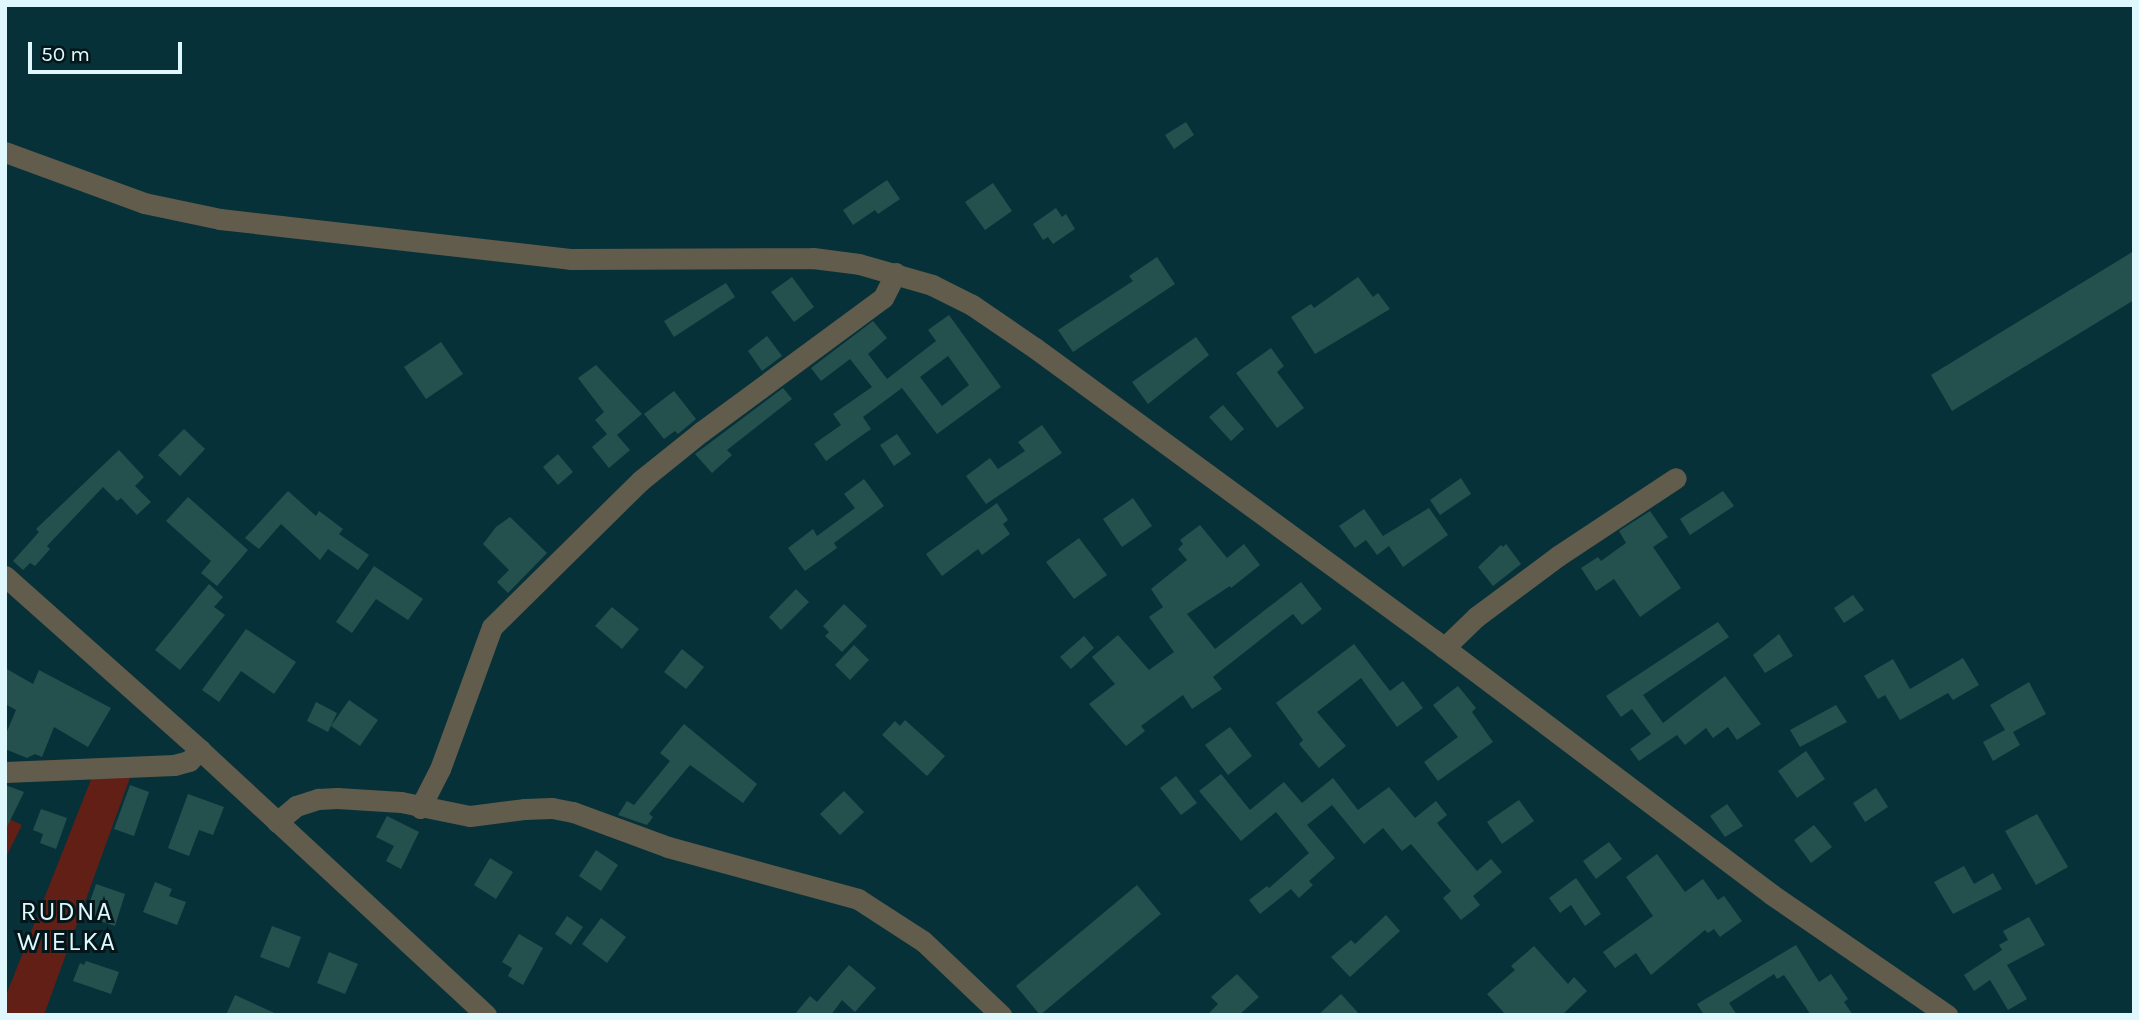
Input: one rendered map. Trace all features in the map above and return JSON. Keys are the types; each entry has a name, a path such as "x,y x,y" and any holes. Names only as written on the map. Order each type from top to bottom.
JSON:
{"street":[{"path":"5,152 144,203 220,219 570,259 774,256 859,264 932,285 972,305 1444,648 1771,894 1947,1015"},
{"path":"420,808 440,769 492,627 640,481 701,432 883,298 896,273"},
{"path":"1444,648 1476,617 1558,556 1676,478"},
{"path":"5,576 200,750 486,1015"},
{"path":"5,772 174,765 189,761 200,750"},
{"path":"277,822 290,809 318,799 401,802 420,808 470,816 524,809 552,808 573,812 668,847 858,899 923,941 1001,1015"}],"shaded area":[{"path":"131,775 44,1015 5,1015 5,998 92,777"},
{"path":"5,817 22,825 5,859"}],"building":[{"path":"1186,122 1194,135 1174,149 1165,135"},
{"path":"887,180 900,199 878,214 875,210 853,225 843,210"},
{"path":"993,183 1012,211 985,230 965,202"},
{"path":"1056,208 1062,217 1066,214 1075,229 1053,244 1048,237 1043,240 1033,224"},
{"path":"2134,251 2134,300 1952,411 1931,375"},
{"path":"1157,257 1175,284 1073,352 1058,330 1133,281 1129,276"},
{"path":"792,277 814,307 794,322 771,292"},
{"path":"1358,277 1373,297 1378,293 1390,309 1315,354 1291,317 1311,304 1314,308"},
{"path":"726,283 735,297 674,337 664,321"},
{"path":"949,315 1001,387 937,434 902,388 863,417 871,429 826,461 814,444 841,425 833,414 872,387 850,359 821,381 811,368 873,321 887,338 868,354 887,379 936,341 928,330","holes":["948,356 969,385 942,406 920,377"]},
{"path":"767,336 782,356 762,371 748,351"},
{"path":"1196,337 1209,355 1148,404 1132,382"},
{"path":"441,342 463,374 426,399 404,367"},
{"path":"1271,348 1284,366 1277,372 1304,408 1277,428 1236,373"},
{"path":"596,365 642,414 617,435 630,450 609,468 592,447 607,434 595,420 604,412 578,378"},
{"path":"783,388 792,399 727,450 732,455 712,473 695,454"},
{"path":"674,391 696,419 678,434 675,431 664,439 644,414"},
{"path":"1223,405 1244,429 1231,441 1209,417"},
{"path":"1042,425 1062,453 986,504 966,476 990,458 998,469 1025,451 1018,442"},
{"path":"184,429 205,449 180,476 158,455"},
{"path":"897,434 911,454 894,466 880,445"},
{"path":"119,450 144,477 135,486 151,502 137,515 121,498 117,501 103,487 47,546 50,549 35,566 30,563 23,570 13,561 39,532 36,529"},
{"path":"558,454 573,472 558,485 543,467"},
{"path":"1461,478 1471,494 1440,515 1430,500"},
{"path":"864,479 884,506 834,543 837,548 805,571 788,548 813,529 817,536 855,508 844,494"},
{"path":"288,491 316,516 319,511 343,529 339,534 369,555 358,570 328,549 320,560 281,524 259,549 245,538"},
{"path":"1723,491 1734,506 1690,535 1680,519"},
{"path":"188,497 248,550 217,586 201,573 211,561 166,521"},
{"path":"1133,498 1152,526 1122,547 1103,519"},
{"path":"997,503 1008,520 1003,524 1010,534 982,555 978,549 942,576 926,554"},
{"path":"1429,508 1448,535 1403,567 1389,546 1377,555 1366,540 1355,548 1339,526 1364,509 1383,536"},
{"path":"1650,511 1668,537 1653,547 1681,588 1640,617 1614,579 1596,591 1581,568 1598,557 1601,561 1626,543 1619,531"},
{"path":"510,517 547,553 508,593 497,582 509,570 483,544 496,527"},
{"path":"1200,525 1227,558 1244,544 1260,565 1231,588 1230,586 1187,614 1215,649 1301,582 1322,609 1302,625 1293,614 1213,677 1222,689 1192,709 1183,695 1141,726 1145,731 1126,746 1089,704 1115,684 1092,657 1118,635 1149,670 1174,652 1149,617 1163,607 1151,589 1187,560 1178,549 1183,544 1180,540"},
{"path":"1079,538 1107,575 1074,599 1046,562"},
{"path":"1506,544 1521,564 1493,586 1478,567 1501,545 1503,547"},
{"path":"374,566 423,599 408,620 376,599 352,633 336,622"},
{"path":"209,584 223,597 214,607 225,615 180,670 155,650"},
{"path":"796,589 809,602 781,630 769,617"},
{"path":"1853,595 1864,610 1844,623 1834,608"},
{"path":"844,604 867,626 842,652 825,636 829,632 823,626"},
{"path":"612,607 639,629 622,649 595,626"},
{"path":"1718,622 1729,637 1643,695 1663,723 1725,676 1761,724 1737,740 1728,727 1713,738 1706,728 1685,745 1677,735 1639,761 1630,749 1651,734 1632,709 1621,717 1606,696"},
{"path":"246,629 296,662 274,694 241,671 219,702 202,690"},
{"path":"1779,634 1793,656 1765,673 1753,655"},
{"path":"1084,636 1094,648 1071,669 1060,657"},
{"path":"1354,644 1390,691 1403,681 1423,708 1397,727 1361,678 1317,712 1346,746 1319,768 1299,744 1303,740 1276,703"},
{"path":"854,645 869,660 850,680 835,665"},
{"path":"682,649 704,667 686,689 664,672"},
{"path":"1963,658 1979,685 1953,700 1948,693 1900,720 1885,695 1878,699 1864,676 1893,659 1910,689"},
{"path":"5,668 33,684 39,670 111,708 88,747 54,727 42,757 35,754 27,758 5,749 5,736 16,710 5,704"},
{"path":"2029,682 2046,714 2013,732 2020,745 1993,761 1983,742 2005,730 1990,705"},
{"path":"1458,686 1476,708 1472,712 1493,742 1438,781 1424,762 1458,737 1433,705"},
{"path":"349,700 378,720 360,746 331,726"},
{"path":"316,702 337,713 328,732 307,721"},
{"path":"1836,705 1847,722 1800,747 1790,730"},
{"path":"905,720 945,756 927,776 882,735 895,721 900,726"},
{"path":"684,724 757,784 743,803 690,765 649,814 653,817 647,825 618,815 627,801 634,805 670,761 660,753"},
{"path":"1230,727 1252,756 1228,775 1205,745"},
{"path":"1806,751 1825,779 1797,798 1778,771"},
{"path":"1221,774 1250,810 1284,782 1302,803 1333,778 1358,810 1389,787 1415,818 1436,801 1447,815 1437,823 1477,871 1491,859 1502,872 1473,896 1480,905 1461,920 1443,898 1451,891 1411,844 1402,851 1383,828 1364,844 1332,805 1307,825 1335,858 1309,881 1313,885 1299,898 1291,889 1260,914 1249,900 1267,886 1269,888 1309,853 1276,812 1241,841 1199,791"},
{"path":"1176,776 1197,803 1181,815 1160,788"},
{"path":"5,785 24,792 5,831"},
{"path":"130,785 149,792 134,836 114,829"},
{"path":"1876,788 1888,807 1865,822 1853,803"},
{"path":"844,791 864,812 840,835 820,814"},
{"path":"188,794 224,807 213,835 199,830 189,856 168,848"},
{"path":"1519,800 1534,821 1502,844 1487,822"},
{"path":"1727,804 1743,826 1725,837 1710,816"},
{"path":"41,809 67,818 56,849 40,843 43,834 33,830"},
{"path":"2037,814 2068,867 2036,885 2005,831"},
{"path":"387,816 419,832 401,869 386,861 394,846 376,837"},
{"path":"1814,825 1832,847 1811,863 1794,840"},
{"path":"1609,842 1622,859 1596,879 1583,861"},
{"path":"596,850 618,865 601,891 579,876"},
{"path":"1657,854 1685,892 1703,879 1718,900 1724,896 1742,921 1720,937 1714,929 1708,933 1705,930 1651,975 1636,953 1615,968 1603,952 1653,916 1626,877"},
{"path":"490,858 513,872 496,899 474,885"},
{"path":"1964,866 1974,884 1993,873 2002,889 1953,914 1934,882"},
{"path":"1576,878 1601,914 1585,926 1571,905 1560,913 1549,898"},
{"path":"155,882 172,889 169,896 186,902 177,925 143,912"},
{"path":"96,884 125,894 115,926 85,916"},
{"path":"1137,885 1161,914 1040,1015 1016,986"},
{"path":"1386,915 1400,931 1350,977 1331,957 1351,940 1355,944"},
{"path":"567,916 583,927 571,945 555,934"},
{"path":"2029,917 2045,945 2007,965 2027,999 2008,1010 1990,980 1974,991 1964,975 2002,950 1999,945 2008,940 2003,931"},
{"path":"601,918 626,937 607,963 582,944"},
{"path":"272,926 301,937 289,968 260,957"},
{"path":"519,934 543,948 523,985 508,976 512,968 502,962"},
{"path":"1796,945 1819,982 1831,974 1848,999 1844,1002 1853,1015 1811,1015 1784,975 1777,979 1774,974 1729,1003 1737,1015 1704,1015 1697,1004"},
{"path":"1534,946 1568,984 1574,977 1587,991 1562,1015 1506,1015 1487,994 1515,970 1511,966"},
{"path":"329,952 358,964 345,994 317,983"},
{"path":"86,961 119,972 111,994 73,981 80,963 84,965"},
{"path":"849,965 876,988 855,1012 842,1000 831,1015 794,1015 810,996 817,1002"},
{"path":"1237,974 1259,997 1239,1015 1207,1015 1218,1004 1211,997"},
{"path":"1341,994 1360,1015 1318,1015"},
{"path":"235,995 279,1015 226,1015"}],"district":[{"name":"RUDNA WIELKA","path":"67,927"}]}
